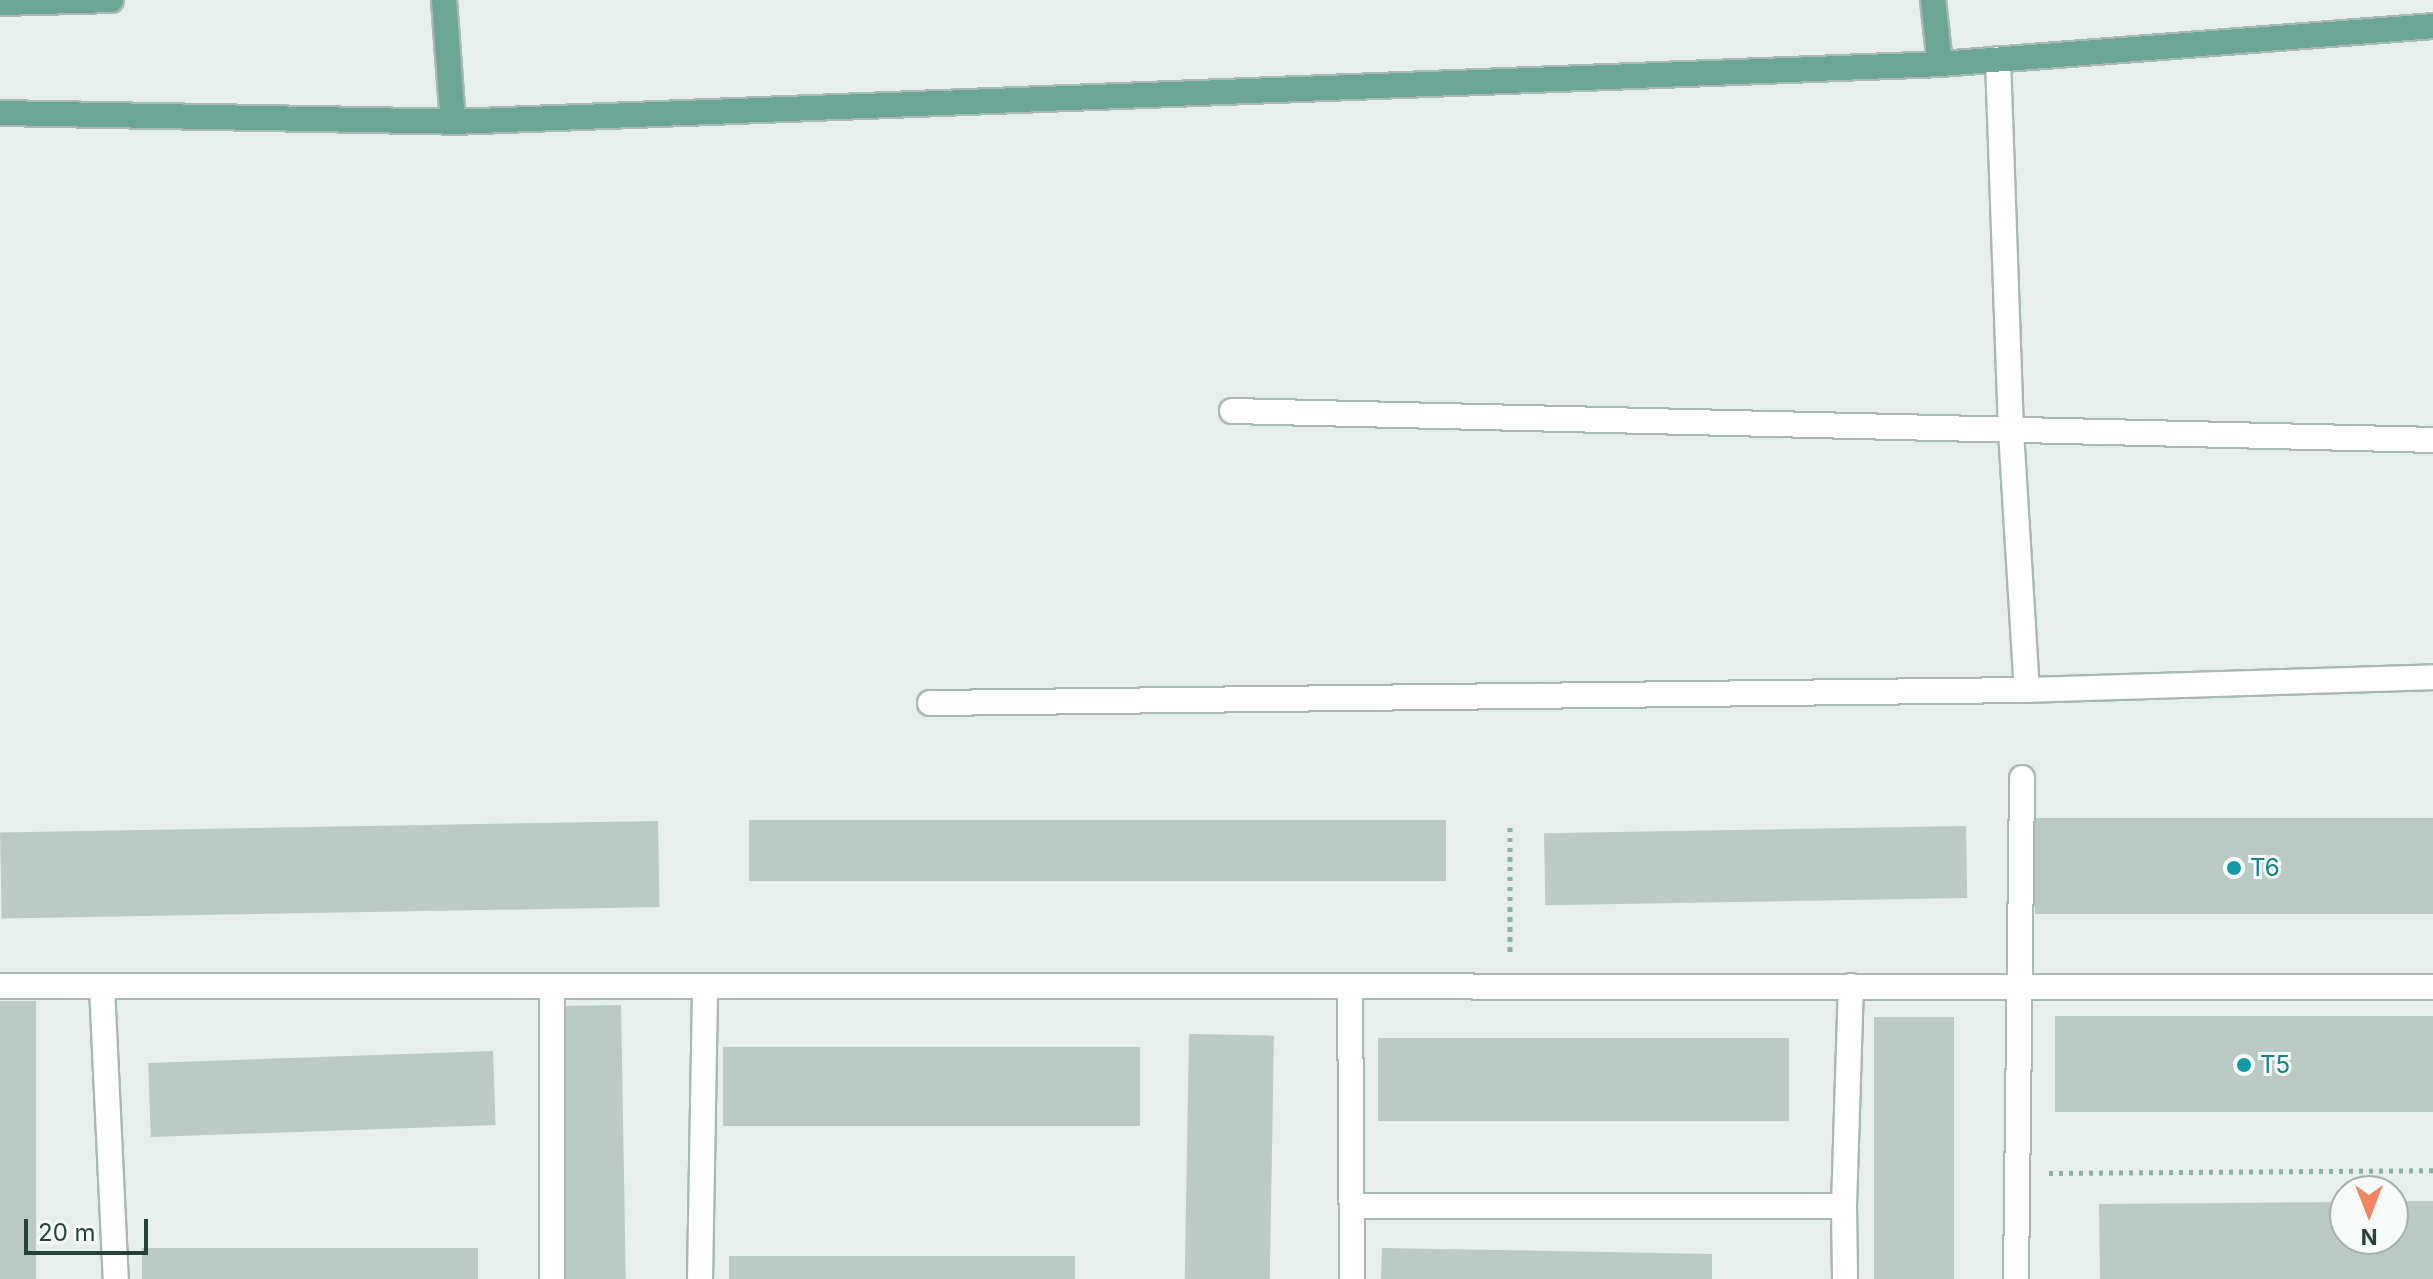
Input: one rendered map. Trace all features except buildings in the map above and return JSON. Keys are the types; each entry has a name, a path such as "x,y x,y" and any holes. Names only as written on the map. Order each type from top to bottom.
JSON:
{"main road":[{"path":"0,3 111,0"},
{"path":"444,0 453,122"},
{"path":"1933,0 1940,64"},
{"path":"0,113 453,122 1940,64 2433,26"}],"street":[{"path":"1998,59 2011,431 2027,690"},
{"path":"1232,411 2433,440"},
{"path":"930,703 2027,690 2433,677"},
{"path":"2016,1279 2016,986 2022,778"},
{"path":"0,986 552,989 2433,987"},
{"path":"1350,986 1352,1279"},
{"path":"1845,1279 1844,1206 1851,986"},
{"path":"102,987 116,1279"},
{"path":"700,1279 705,988"},
{"path":"552,989 552,1279"},
{"path":"1352,1206 1844,1206"}],"path":[{"path":"1510,827 1510,986"},
{"path":"2016,1173 2433,1170"}],"place":[{"name":"T6","path":"2234,868"},
{"name":"T5","path":"2244,1065"}]}
